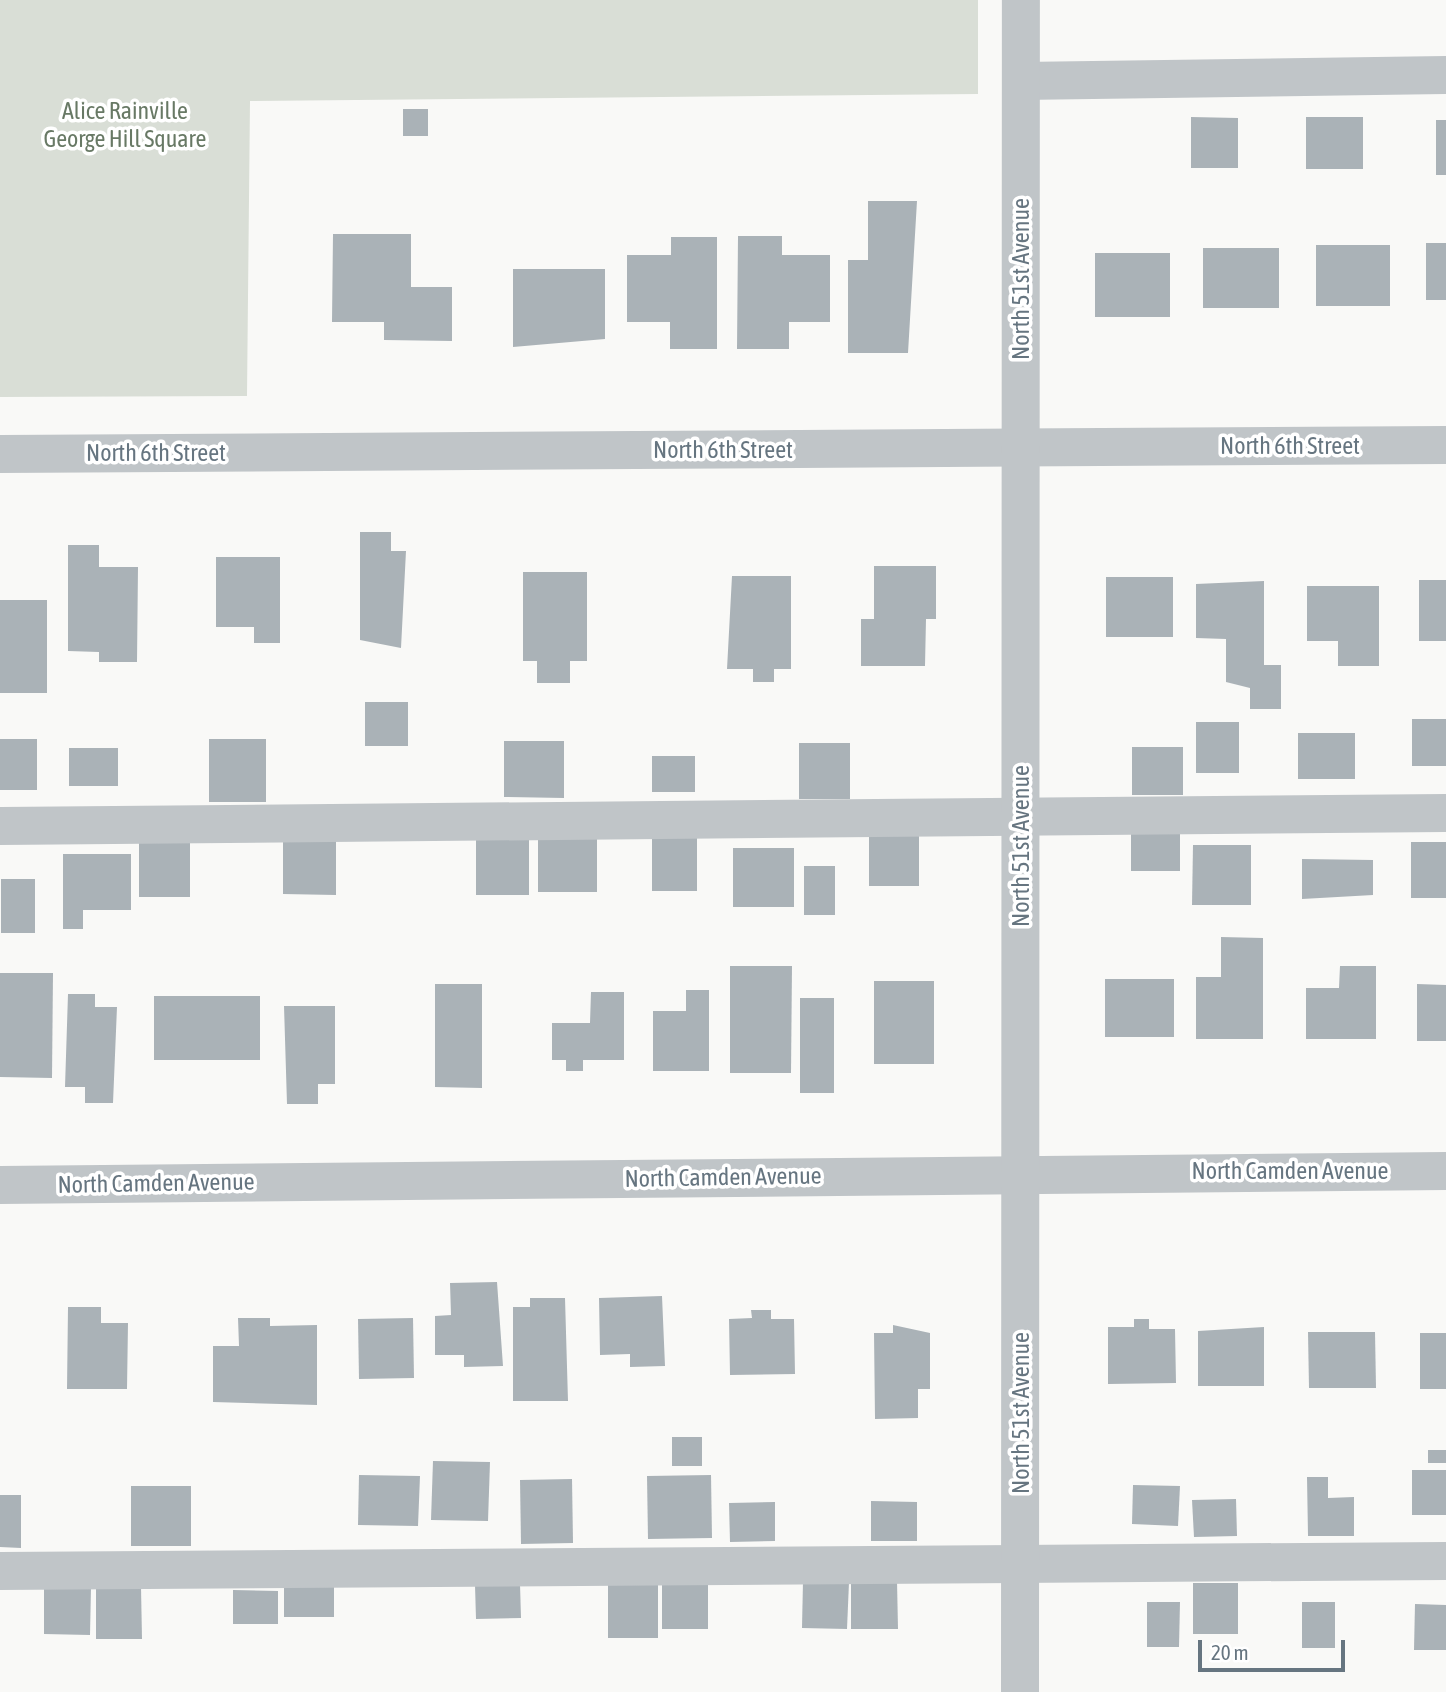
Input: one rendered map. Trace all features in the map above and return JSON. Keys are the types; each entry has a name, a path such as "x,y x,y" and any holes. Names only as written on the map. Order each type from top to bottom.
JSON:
{"street":[{"name":"North 51st Avenue","path":"1020,1692 1021,0"},
{"path":"1021,81 1446,75"},
{"name":"North 6th Street","path":"0,454 1446,445"},
{"path":"0,826 1021,820 1446,813"},
{"name":"North Camden Avenue","path":"0,1185 1021,1173 1446,1171"},
{"path":"0,1571 1446,1561"}],"green space":[{"name":"Alice Rainville George Hill Square","path":"0,0 978,0 978,94 250,101 247,396 0,397"}],"building":[{"path":"403,109 428,109 428,136 403,136"},
{"path":"1191,117 1238,118 1238,168 1191,168"},
{"path":"1306,117 1363,117 1363,169 1306,169"},
{"path":"1436,120 1446,120 1446,175 1436,175"},
{"path":"868,201 917,201 908,353 848,353 848,260 868,260"},
{"path":"333,234 411,234 411,287 452,287 452,341 384,340 384,322 332,322"},
{"path":"738,236 782,236 782,255 830,255 830,322 789,322 789,349 737,349"},
{"path":"671,237 717,237 717,349 670,349 670,322 627,322 627,255 671,255"},
{"path":"1426,243 1446,243 1446,300 1426,300"},
{"path":"1316,245 1390,245 1390,306 1316,306"},
{"path":"1203,248 1279,248 1279,308 1203,308"},
{"path":"1095,253 1170,253 1170,317 1095,317"},
{"path":"513,269 605,269 605,339 513,347"},
{"path":"360,532 391,532 391,551 406,551 401,648 360,640"},
{"path":"68,545 99,545 99,567 138,567 137,662 99,662 99,652 68,651"},
{"path":"216,557 280,557 280,643 254,643 254,627 216,627"},
{"path":"874,566 936,566 936,619 926,619 925,666 861,666 861,619 874,619"},
{"path":"523,572 587,572 587,661 570,661 570,683 537,683 537,661 523,661"},
{"path":"732,576 791,576 791,669 774,669 774,682 753,682 753,669 727,669"},
{"path":"1106,577 1173,577 1173,637 1106,637"},
{"path":"1419,580 1446,580 1446,641 1419,641"},
{"path":"1264,581 1264,665 1281,665 1281,709 1250,709 1250,688 1226,682 1226,639 1196,638 1196,584"},
{"path":"1307,586 1379,586 1379,666 1338,666 1338,641 1307,641"},
{"path":"0,600 47,600 47,693 0,693"},
{"path":"365,702 408,702 408,746 365,746"},
{"path":"1412,719 1446,719 1446,766 1412,766"},
{"path":"1196,722 1239,722 1239,773 1196,773"},
{"path":"1298,733 1355,733 1355,779 1298,779"},
{"path":"0,739 37,739 37,790 0,790"},
{"path":"209,739 266,739 266,802 209,802"},
{"path":"504,741 564,741 564,798 504,797"},
{"path":"799,743 850,743 850,799 799,799"},
{"path":"1132,747 1183,747 1183,795 1132,795"},
{"path":"69,748 118,748 118,786 69,786"},
{"path":"652,756 695,756 695,792 652,792"},
{"path":"1131,832 1180,832 1180,871 1131,871"},
{"path":"869,835 919,835 919,886 869,886"},
{"path":"652,837 697,837 697,891 652,891"},
{"path":"476,838 529,838 529,895 476,895"},
{"path":"538,838 597,838 597,892 538,892"},
{"path":"283,839 336,839 336,895 283,894"},
{"path":"139,840 190,840 190,897 139,897"},
{"path":"1411,842 1446,842 1446,898 1411,898"},
{"path":"1193,845 1251,845 1251,905 1192,905"},
{"path":"733,848 794,848 794,907 733,907"},
{"path":"63,854 131,854 131,910 83,910 83,929 63,929"},
{"path":"1302,859 1373,860 1373,895 1302,899"},
{"path":"804,866 835,866 835,915 804,915"},
{"path":"1,879 35,879 35,933 1,933"},
{"path":"1221,937 1263,938 1263,1039 1196,1039 1196,977 1221,977"},
{"path":"730,966 792,966 791,1073 730,1073"},
{"path":"1340,966 1376,966 1376,1039 1306,1039 1306,988 1339,988"},
{"path":"0,973 53,973 52,1078 0,1077"},
{"path":"1105,979 1174,979 1174,1037 1105,1037"},
{"path":"874,981 934,981 934,1064 874,1064"},
{"path":"435,984 482,984 482,1088 435,1087"},
{"path":"1417,984 1446,985 1446,1041 1417,1041"},
{"path":"686,990 709,990 709,1071 653,1071 653,1011 686,1011"},
{"path":"591,992 624,992 624,1060 583,1060 583,1071 566,1071 566,1060 552,1060 552,1023 590,1023"},
{"path":"68,994 95,994 95,1007 117,1007 113,1103 85,1103 85,1087 65,1087"},
{"path":"154,996 260,996 260,1060 154,1060"},
{"path":"800,998 834,998 834,1093 800,1093"},
{"path":"284,1006 335,1006 335,1084 318,1084 318,1104 287,1104"},
{"path":"497,1282 503,1366 464,1367 464,1355 435,1355 435,1316 451,1315 450,1283"},
{"path":"662,1296 665,1366 630,1367 630,1354 600,1355 599,1298"},
{"path":"530,1298 565,1298 568,1401 513,1401 513,1307 530,1307"},
{"path":"68,1307 101,1307 101,1323 128,1323 127,1389 67,1389"},
{"path":"751,1310 771,1310 771,1319 794,1319 795,1374 730,1375 729,1319 752,1318"},
{"path":"238,1318 270,1318 270,1326 317,1325 317,1405 213,1402 213,1346 239,1346"},
{"path":"413,1318 414,1378 359,1379 358,1319"},
{"path":"1134,1319 1149,1319 1149,1329 1175,1329 1176,1383 1108,1384 1108,1327 1134,1327"},
{"path":"893,1325 930,1333 930,1389 918,1389 918,1418 875,1419 874,1333 893,1333"},
{"path":"1264,1327 1264,1386 1198,1386 1198,1331"},
{"path":"1308,1332 1375,1332 1376,1388 1309,1388"},
{"path":"1420,1333 1446,1333 1446,1389 1420,1389"},
{"path":"672,1437 702,1437 702,1466 672,1466"},
{"path":"1428,1450 1446,1450 1446,1463 1428,1463"},
{"path":"433,1461 490,1462 488,1521 431,1520"},
{"path":"1412,1470 1446,1470 1446,1515 1412,1515"},
{"path":"359,1475 420,1476 418,1526 358,1525"},
{"path":"711,1475 712,1538 648,1539 647,1476"},
{"path":"1307,1477 1328,1477 1328,1498 1354,1497 1354,1536 1308,1536"},
{"path":"572,1479 573,1543 521,1544 520,1480"},
{"path":"1133,1485 1180,1486 1178,1526 1132,1524"},
{"path":"131,1486 191,1486 191,1546 131,1546"},
{"path":"0,1495 21,1495 21,1548 0,1547"},
{"path":"1236,1499 1237,1536 1194,1537 1192,1500"},
{"path":"871,1501 917,1502 917,1541 871,1541"},
{"path":"775,1502 775,1541 730,1542 729,1503"},
{"path":"803,1581 849,1582 847,1629 802,1628"},
{"path":"897,1581 898,1629 851,1629 851,1582"},
{"path":"708,1582 708,1629 662,1629 662,1583"},
{"path":"608,1583 658,1583 658,1638 608,1638"},
{"path":"1193,1583 1238,1583 1238,1634 1193,1634"},
{"path":"284,1584 334,1584 334,1617 284,1617"},
{"path":"520,1584 521,1618 476,1619 475,1585"},
{"path":"44,1587 91,1587 90,1635 44,1634"},
{"path":"96,1587 141,1587 142,1639 96,1639"},
{"path":"233,1590 278,1591 278,1624 233,1624"},
{"path":"1147,1602 1180,1602 1179,1647 1147,1647"},
{"path":"1302,1602 1335,1602 1335,1648 1302,1648"},
{"path":"1415,1604 1446,1605 1446,1650 1414,1650"}]}
